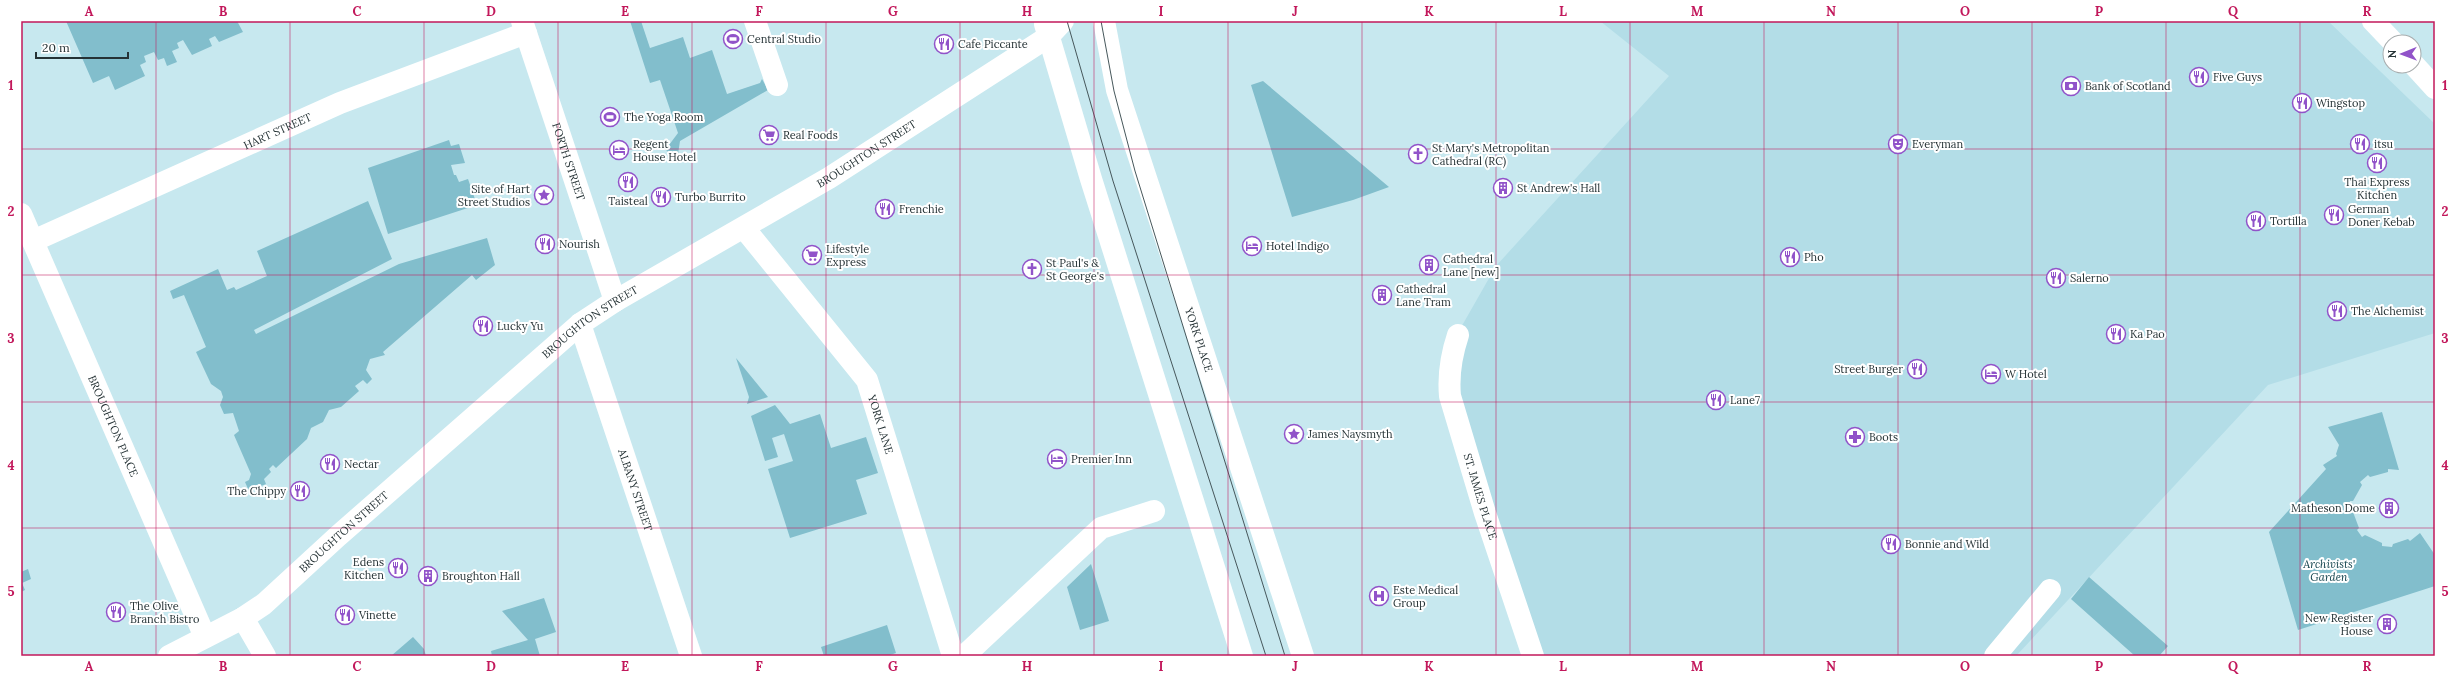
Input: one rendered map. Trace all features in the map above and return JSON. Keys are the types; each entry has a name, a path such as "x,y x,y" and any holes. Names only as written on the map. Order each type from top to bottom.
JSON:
{"street":[{"path":"755,21 777,85"},
{"name":"BROUGHTON STREET","path":"169,656 243,618 264,604 338,536 580,324 615,301 829,178 1046,29 1063,21"},
{"name":"YORK PLACE","path":"1104,21 1119,96 1303,656"},
{"path":"2374,21 2386,34"},
{"name":"HART STREET","path":"33,241 340,103 524,27"},
{"name":"FORTH STREET","path":"524,27 615,301"},
{"path":"1046,29 1088,172 1242,656"},
{"path":"2422,74 2435,88"},
{"name":"BROUGHTON PLACE","path":"21,214 205,637"},
{"name":"YORK LANE","path":"744,228 867,380 954,656"},
{"name":"ALBANY STREET","path":"580,324 691,656"},
{"name":"ST. JAMES PLACE","path":"1458,335 1448,377 1450,396 1485,513 1533,656"},
{"path":"964,656 1101,528 1154,511"},
{"path":"1995,656 2050,590"},
{"path":"243,618 265,656"}],"shaded area":[{"path":"1600,21 2328,21 2435,124 2435,333 2268,385 2016,656 1532,656 1443,359 1496,266 1669,76"}],"green space":[{"path":"66,21 237,21 243,32 219,42 215,36 209,39 212,46 192,55 183,40 177,43 179,48 172,51 177,62 167,66 164,58 158,60 154,52 144,56 146,62 140,65 145,76 115,90 109,76 93,83"},
{"path":"630,21 641,21 650,48 683,37 690,58 712,50 727,94 760,83 762,79 768,90 680,141 678,154 668,154 666,149 678,133 660,80 650,83"},
{"path":"1263,81 1389,187 1353,200 1292,217 1251,85"},
{"path":"449,140 451,146 459,144 465,163 451,165 454,175 456,175 459,182 468,179 477,205 388,234 368,168"},
{"path":"368,201 392,259 254,330 256,334 399,264 487,238 495,265 476,280 472,275 383,352 385,355 370,359 366,370 372,379 367,384 363,380 355,386 359,391 341,407 329,410 323,422 311,428 307,439 276,468 273,465 269,469 271,472 264,479 266,484 249,491 245,482 249,480 251,474 234,435 239,431 233,413 224,414 220,405 223,397 221,391 211,384 196,352 206,347 184,295 173,299 170,291 218,269 227,290 234,287 236,290 267,276 257,251"},
{"path":"736,358 768,397 747,404 749,397"},
{"path":"775,405 790,424 820,414 831,448 866,437 878,473 856,480 867,514 790,538 768,469 793,461 784,434 772,438 778,457 765,461 751,416"},
{"name":"Archivists' Garden","path":"2382,412 2399,470 2388,469 2388,472 2370,477 2368,475 2360,482 2362,485 2353,501 2350,501 2349,511 2353,512 2359,528 2357,530 2362,537 2365,535 2382,543 2382,546 2392,547 2393,544 2408,539 2410,541 2420,533 2435,555 2435,586 2298,630 2269,532 2326,469 2323,465 2337,456 2336,454 2339,445 2328,427"},
{"path":"1091,564 1109,621 1080,630 1067,587"},
{"path":"28,569 31,579 22,583 25,590 21,592 21,572"},
{"path":"2089,577 2168,646 2159,656 2135,656 2071,599"},
{"path":"544,598 556,632 535,639 540,656 492,656 491,651 528,640 502,611"},
{"path":"887,625 896,653 887,656 824,656 821,647"},
{"path":"413,637 424,649 426,656 391,656"}],"tram line":[{"path":"1067,21 1113,181 1266,656"},
{"path":"1101,21 1114,91 1135,171 1285,656"}],"place":[{"name":"Central Studio","path":"733,39"},
{"name":"Cafe Piccante","path":"944,44"},
{"name":"Five Guys","path":"2199,77"},
{"name":"Bank of Scotland","path":"2071,86"},
{"name":"Wingstop","path":"2302,103"},
{"name":"The Yoga Room","path":"610,117"},
{"name":"Real Foods","path":"769,135"},
{"name":"Everyman","path":"1898,144"},
{"name":"itsu","path":"2360,144"},
{"name":"Regent House Hotel","path":"619,150"},
{"name":"St Mary's Metropolitan Cathedral (RC)","path":"1418,154"},
{"name":"Thai Express Kitchen","path":"2377,163"},
{"name":"Taisteal","path":"628,182"},
{"name":"St Andrew's Hall","path":"1503,188"},
{"name":"Site of Hart Street Studios","path":"544,195"},
{"name":"Turbo Burrito","path":"661,197"},
{"name":"Frenchie","path":"885,209"},
{"name":"German Doner Kebab","path":"2334,215"},
{"name":"Tortilla","path":"2256,221"},
{"name":"Nourish","path":"545,244"},
{"name":"Hotel Indigo","path":"1252,246"},
{"name":"Lifestyle Express","path":"812,255"},
{"name":"Pho","path":"1790,257"},
{"name":"Cathedral Lane [new]","path":"1429,265"},
{"name":"St Paul's & St George's","path":"1032,269"},
{"name":"Salerno","path":"2056,278"},
{"name":"Cathedral Lane Tram","path":"1382,295"},
{"name":"The Alchemist","path":"2337,311"},
{"name":"Lucky Yu","path":"483,326"},
{"name":"Ka Pao","path":"2116,334"},
{"name":"Street Burger","path":"1917,369"},
{"name":"W Hotel","path":"1991,374"},
{"name":"Lane7","path":"1716,400"},
{"name":"James Naysmyth","path":"1294,434"},
{"name":"Boots","path":"1855,437"},
{"name":"Premier Inn","path":"1057,459"},
{"name":"Nectar","path":"330,464"},
{"name":"The Chippy","path":"300,491"},
{"name":"Matheson Dome","path":"2389,508"},
{"name":"Bonnie and Wild","path":"1891,544"},
{"name":"Edens Kitchen","path":"398,568"},
{"name":"Broughton Hall","path":"428,576"},
{"name":"Este Medical Group","path":"1379,596"},
{"name":"The Olive Branch Bistro","path":"116,612"},
{"name":"Vinette","path":"345,615"},
{"name":"New Register House","path":"2387,624"}]}
